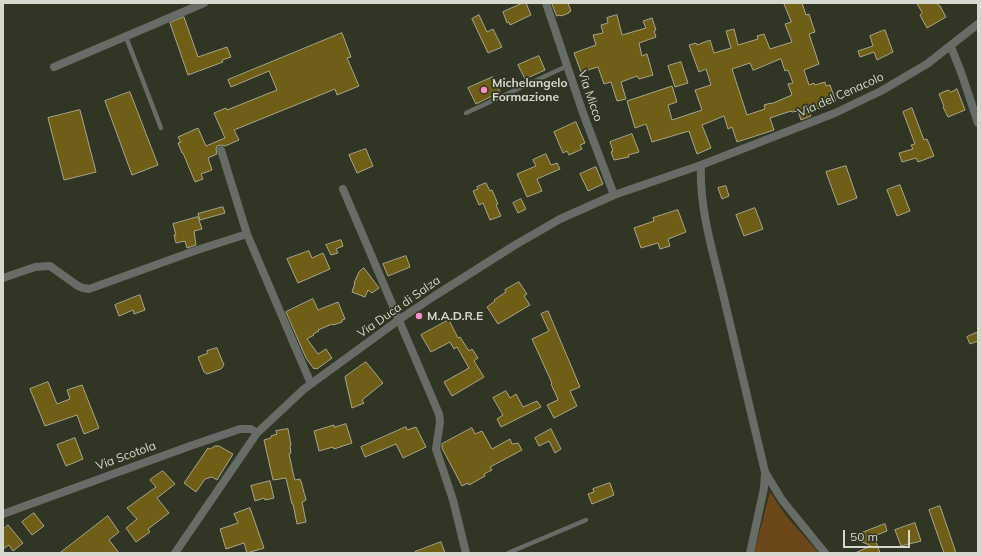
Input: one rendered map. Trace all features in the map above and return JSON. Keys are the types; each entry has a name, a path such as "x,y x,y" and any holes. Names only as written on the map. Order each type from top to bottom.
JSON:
{"street":[{"path":"54,68 204,3"},
{"name":"Via Micco","path":"546,3 583,113 614,195"},
{"name":"Via del Cenacolo","path":"701,165 836,113 904,78 951,47 978,24"},
{"path":"951,47 978,123"},
{"path":"221,150 247,234 311,384"},
{"path":"701,165 700,177 703,205 710,239 765,472 764,488 750,553"},
{"name":"Via Duca di Salza","path":"175,553 257,433 311,384 400,319 539,230 614,195 701,165"},
{"path":"344,189 440,414 436,449 454,500 466,553"},
{"path":"3,278 34,267 50,266 83,288 89,289 197,250 247,234"},
{"name":"Via Scotola","path":"3,514 183,448 240,429 251,429 257,433"},
{"path":"765,472 782,500 825,553"}],"lane":[{"path":"126,37 161,128"},
{"path":"466,112 568,66"},
{"path":"508,553 586,520"}],"shaded area":[{"path":"770,492 787,517 819,553 754,553"}],"building":[{"path":"526,3 531,15 510,25 509,22 507,23 503,12"},
{"path":"552,3 568,3 571,11 561,16 557,16"},
{"path":"784,3 802,3 806,15 809,14 815,32 809,34 819,64 804,70 809,85 825,82 826,86 830,85 836,102 809,112 811,116 801,120 798,111 791,111 770,118 774,130 737,142 732,127 728,129 724,116 702,125 711,148 697,154 689,131 652,142 646,124 635,128 627,101 672,86 677,102 668,105 672,120 702,110 695,90 711,85 706,69 699,72 689,45 696,43 697,45 710,40 714,53 731,48 726,31 734,29 738,45 758,39 757,36 764,34 770,49 792,42 785,24 791,22","holes":["781,59 785,71 788,70 793,83 788,84 792,95 771,104 764,105 765,109 747,115 732,69 750,63 753,70"]},
{"path":"917,3 937,3 946,17 927,28 920,15 922,13"},
{"path":"479,15 487,32 493,29 502,47 488,53 472,19"},
{"path":"617,15 622,35 646,28 643,21 652,18 656,30 654,31 656,37 639,43 642,56 647,54 653,75 639,79 637,76 621,82 626,99 617,101 611,82 604,84 598,67 581,72 574,53 596,45 593,35 603,33 601,25 608,23 607,18"},
{"path":"184,17 198,57 227,47 231,57 222,60 223,62 188,75 170,23"},
{"path":"885,30 893,52 877,60 874,52 860,57 858,51 873,46 870,36"},
{"path":"342,33 351,57 347,58 359,86 337,95 335,89 234,130 239,140 225,146 217,146 217,154 208,158 212,170 201,174 203,179 195,182 178,143 181,142 178,137 198,128 206,146 225,138 214,113 226,108 227,110 277,90 269,71 231,87 228,80"},
{"path":"539,56 545,70 525,79 518,65"},
{"path":"681,62 688,83 675,87 668,66"},
{"name":"Michelangelo Formazione","path":"493,77 500,92 476,104 468,88"},
{"path":"957,89 965,110 948,117 939,94 948,90 951,92"},
{"path":"130,92 158,165 132,175 105,101"},
{"path":"912,108 924,140 927,139 934,156 918,162 916,158 902,162 899,153 913,149 911,145 915,144 903,112"},
{"path":"80,110 96,172 64,180 48,118"},
{"path":"576,122 585,143 580,145 582,149 569,155 567,151 563,153 554,132"},
{"path":"632,134 639,152 628,155 629,157 614,160 610,142"},
{"path":"366,149 373,166 357,173 349,155"},
{"path":"546,154 551,165 557,163 560,169 537,179 542,191 527,197 517,174 536,166 533,160"},
{"path":"846,166 857,198 838,205 826,172"},
{"path":"596,167 603,184 588,191 580,174"},
{"path":"486,183 490,191 492,190 501,216 490,220 483,203 479,205 473,191 478,189 477,187"},
{"path":"900,185 910,211 897,216 887,190"},
{"path":"726,186 729,196 722,199 718,188"},
{"path":"521,199 526,209 518,213 513,203"},
{"path":"223,207 225,213 200,220 198,214"},
{"path":"755,208 763,229 744,236 736,215"},
{"path":"678,210 686,232 668,239 670,246 660,249 658,243 641,248 634,228 654,221 653,218"},
{"path":"198,217 202,229 194,231 196,245 187,248 185,241 176,243 174,235 176,235 173,224"},
{"path":"341,240 343,246 336,249 338,253 331,255 326,245"},
{"path":"309,251 312,258 323,253 330,269 298,283 287,259"},
{"path":"406,256 410,267 388,276 383,264"},
{"path":"364,268 379,288 372,293 368,290 365,297 352,292 359,272"},
{"path":"519,282 527,294 524,296 530,305 498,324 487,307 506,292 505,290"},
{"path":"140,295 145,310 134,314 133,310 119,316 115,305"},
{"path":"313,299 318,310 338,302 345,319 342,320 342,322 332,324 318,330 319,331 307,339 318,354 326,349 332,358 317,369 314,369 306,358 286,312"},
{"path":"548,311 580,387 570,391 577,406 554,418 547,405 558,400 532,339 549,331 541,314"},
{"path":"449,320 458,338 460,337 469,351 472,349 478,358 474,361 484,377 452,396 444,382 469,368 457,347 454,349 450,342 431,352 421,335"},
{"path":"978,332 978,341 970,344 967,337"},
{"path":"217,348 224,365 221,369 207,374 204,372 198,357 208,353 207,351"},
{"path":"366,362 383,383 362,400 364,403 352,408 345,377"},
{"path":"48,382 57,404 70,399 67,390 82,385 99,428 84,434 77,415 45,426 30,389"},
{"path":"506,391 510,398 516,394 523,407 537,401 541,407 501,427 497,419 503,415 493,398"},
{"path":"346,424 352,443 334,449 333,447 319,451 314,431 334,425 334,427"},
{"path":"406,427 407,430 416,427 426,447 403,458 396,444 365,457 361,447"},
{"path":"472,428 475,434 482,431 492,449 510,439 512,444 518,443 522,450 490,467 492,470 484,474 485,476 469,485 468,483 462,486 442,448 442,444"},
{"path":"288,429 291,445 291,453 289,454 294,477 295,480 300,479 306,500 302,502 306,522 297,524 286,478 273,480 264,440 277,434 276,431"},
{"path":"551,429 561,449 555,453 549,441 539,446 535,438"},
{"path":"75,438 83,459 66,466 57,445"},
{"path":"215,446 219,446 233,454 217,480 212,477 205,479 196,492 184,483 208,448 210,449"},
{"path":"163,471 175,484 157,498 169,513 148,529 150,532 136,542 126,528 137,519 127,508 156,487 150,480"},
{"path":"270,481 274,498 265,500 264,498 255,501 251,486"},
{"path":"610,483 614,495 592,504 588,494 594,492 593,489"},
{"path":"940,506 956,553 944,553 929,510"},
{"path":"250,508 264,548 247,553 244,543 226,549 220,529 238,523 234,514"},
{"path":"34,513 44,526 32,535 22,522"},
{"path":"108,516 119,532 109,540 119,553 60,553"},
{"path":"915,523 921,541 901,546 895,530"},
{"path":"885,524 887,531 874,536 880,553 855,553 871,546 851,537"},
{"path":"8,525 23,543 13,551 9,545 3,549 3,530"},
{"path":"441,542 445,553 415,553 415,552"}],"place":[{"name":"Michelangelo Formazione","path":"484,90"},
{"name":"M.A.D.R.E","path":"419,316"}]}
